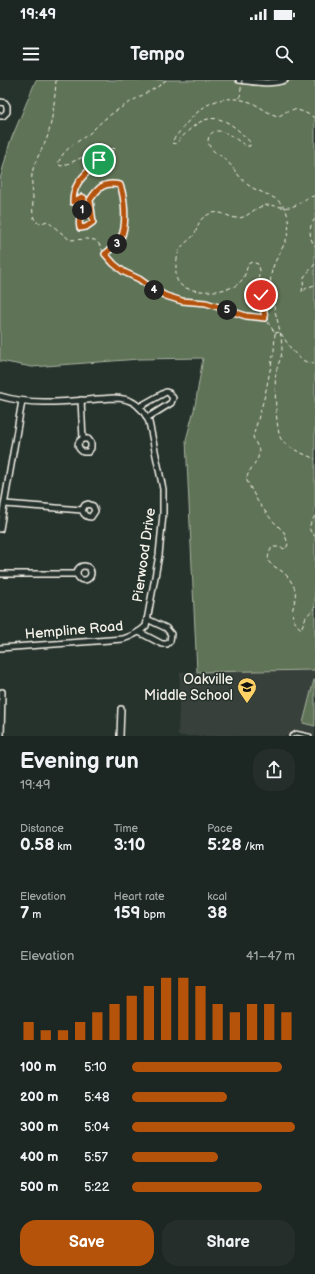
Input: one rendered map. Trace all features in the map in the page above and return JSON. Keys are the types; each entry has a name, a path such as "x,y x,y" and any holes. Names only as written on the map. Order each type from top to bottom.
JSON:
{"street":[{"path":"241,80 264,83 273,83 285,80"},
{"path":"0,102 5,103 7,106 7,112 3,116 0,116"},
{"path":"0,396 34,402 124,398 135,402 139,406 166,392 172,395 173,398 171,403 147,418"},
{"path":"81,400 83,439"},
{"path":"0,529 22,401"},
{"name":"Pierwood Drive","path":"139,406 147,418 163,489 163,514 159,555 146,626"},
{"path":"5,504 82,510"},
{"path":"0,574 76,574"},
{"path":"139,632 162,644 167,644 170,640 171,634 166,628 147,619"},
{"name":"Hempline Road","path":"0,648 122,639 131,637 146,626"},
{"path":"1,736 2,692"},
{"path":"120,736 121,709"}],"lane":[{"path":"291,736 296,733 310,736"}],"path":[{"path":"56,80 52,117 48,136 35,163 32,175 32,213 36,222 42,223 48,221 70,240 95,240 114,264 124,272 139,279 166,296 182,301 206,303 246,316 265,318"},
{"path":"105,254 114,247 121,238 124,222 122,190 120,185 113,183 101,186 94,194 90,200 93,222 86,227 80,228 78,220 83,208 84,198 82,197 73,202 73,193 78,182 99,160 116,149 110,147 63,166 59,166 58,162 63,153 76,142 89,134 107,118 159,86 166,80"},
{"path":"240,99 241,80"},
{"path":"315,118 296,109 290,110 278,116 260,106 240,99 222,100 204,106 187,121 172,143 175,144 193,126 202,121 216,119 231,123 250,142 250,146 246,146 224,132 218,131 212,133 208,138 211,148 227,160 246,184 277,200 284,207 288,216 288,233 273,265 270,277 272,297 280,332 282,350 276,379 277,411 280,436 289,446 315,459"},
{"path":"315,196 306,198 298,204 284,207 269,205 260,206 245,217 237,218 222,213 205,216 199,222 194,235 188,239 179,251 177,258 176,278 179,284 185,288 201,291 222,290 238,285 244,279 248,264 252,262 258,264 260,270 258,280 265,318 275,333 274,351 265,395 253,437 259,450 258,458 246,479 258,502 271,519 284,532 288,544 286,549 272,547 268,554 268,561 273,567 283,572 295,588 296,596 292,614 295,624 300,629 306,617 315,607"},
{"path":"315,219 312,222 310,231 311,241 315,246"},
{"path":"315,264 304,277 302,292 308,287 315,285"},
{"path":"275,333 280,332"},
{"path":"280,332 298,358 315,364"},
{"path":"315,516 309,530 315,536"}],"shaded area":[{"name":"Oakville Middle School","path":"315,670 315,736 178,736 180,672"}],"green space":[{"path":"36,80 315,80 315,670 197,672 186,440 195,406 203,358 139,359 32,367 0,361 0,179 10,142"},
{"path":"315,680 315,726 303,723"}],"place":[{"name":"Oakville Middle School","path":"247,704"}],"route":[{"path":"99,160 78,182 73,193 73,202 82,197 84,198 83,208 78,220 80,228 86,227 93,222 90,209 90,200 94,194 101,186 113,183 120,185 124,203 124,222 121,238 114,247 105,254 106,257 114,264 124,272 139,279 166,296 182,301 206,303 246,316 265,318 261,295"}]}
